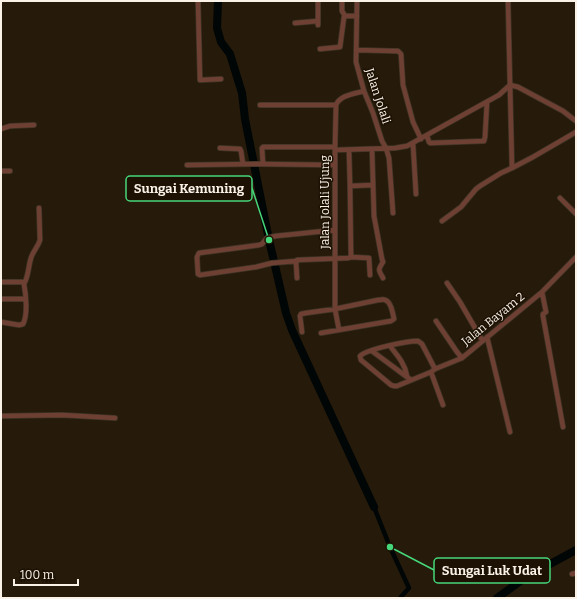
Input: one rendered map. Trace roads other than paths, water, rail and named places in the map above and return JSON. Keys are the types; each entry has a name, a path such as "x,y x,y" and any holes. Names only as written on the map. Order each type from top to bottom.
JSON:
{"street":[{"path":"198,1 200,80 221,79"},
{"path":"294,23 318,23 318,1"},
{"path":"320,49 340,47 345,16 342,11 342,1"},
{"name":"Jalan Jolali","path":"357,1 356,62 364,91 382,141 386,148 393,213"},
{"path":"508,1 512,168"},
{"path":"345,16 356,16"},
{"path":"356,50 394,51 400,53 403,85 413,122 421,139"},
{"path":"261,164 263,147 335,148 349,150 401,148 413,144 487,102 500,94 510,84"},
{"path":"510,84 563,111 576,121"},
{"path":"260,105 336,105 343,97 364,91"},
{"path":"426,136 430,143 484,141 487,102"},
{"name":"Jalan Jolali Ujung","path":"336,105 335,308 339,330"},
{"path":"1,129 10,126 34,125"},
{"path":"442,221 461,207 480,186 576,132"},
{"path":"413,144 416,194"},
{"path":"220,148 240,149 243,164"},
{"path":"372,149 375,220 383,262 379,270 383,278"},
{"path":"349,150 351,257"},
{"path":"187,165 335,165"},
{"path":"1,171 10,171"},
{"path":"350,186 373,186"},
{"path":"560,198 576,214"},
{"path":"1,322 19,325 23,324 25,321 26,313 24,283 27,278 31,258 40,240 39,208"},
{"path":"335,230 276,236 268,238 259,245 199,252 197,255 198,274 200,275 242,269 280,262 351,257 369,258 370,275"},
{"name":"Jalan Bayam 2","path":"372,351 360,355 360,358 390,385 394,386 412,380 462,358 542,292 576,257"},
{"path":"297,261 297,278"},
{"path":"1,282 24,283"},
{"path":"447,283 482,340"},
{"path":"542,292 546,312 543,316 563,427"},
{"path":"1,299 25,299"},
{"path":"302,332 300,316 302,314 378,300 388,301 394,319 391,321 321,333"},
{"path":"436,321 462,358"},
{"path":"487,337 510,432"},
{"path":"372,351 413,341 420,341 433,371 443,405"},
{"path":"390,346 402,361 407,376"},
{"path":"372,351 412,380"},
{"path":"1,416 115,418"}],"waterway":[{"path":"218,1 217,28 221,42 230,54 242,93 245,119 269,240 286,313 292,330 374,507"},
{"path":"374,507 409,588 400,598"},
{"path":"497,598 526,577 576,550"}],"place":[{"name":"Sungai Kemuning","path":"269,240"},
{"name":"Sungai Luk Udat","path":"390,547"}]}
